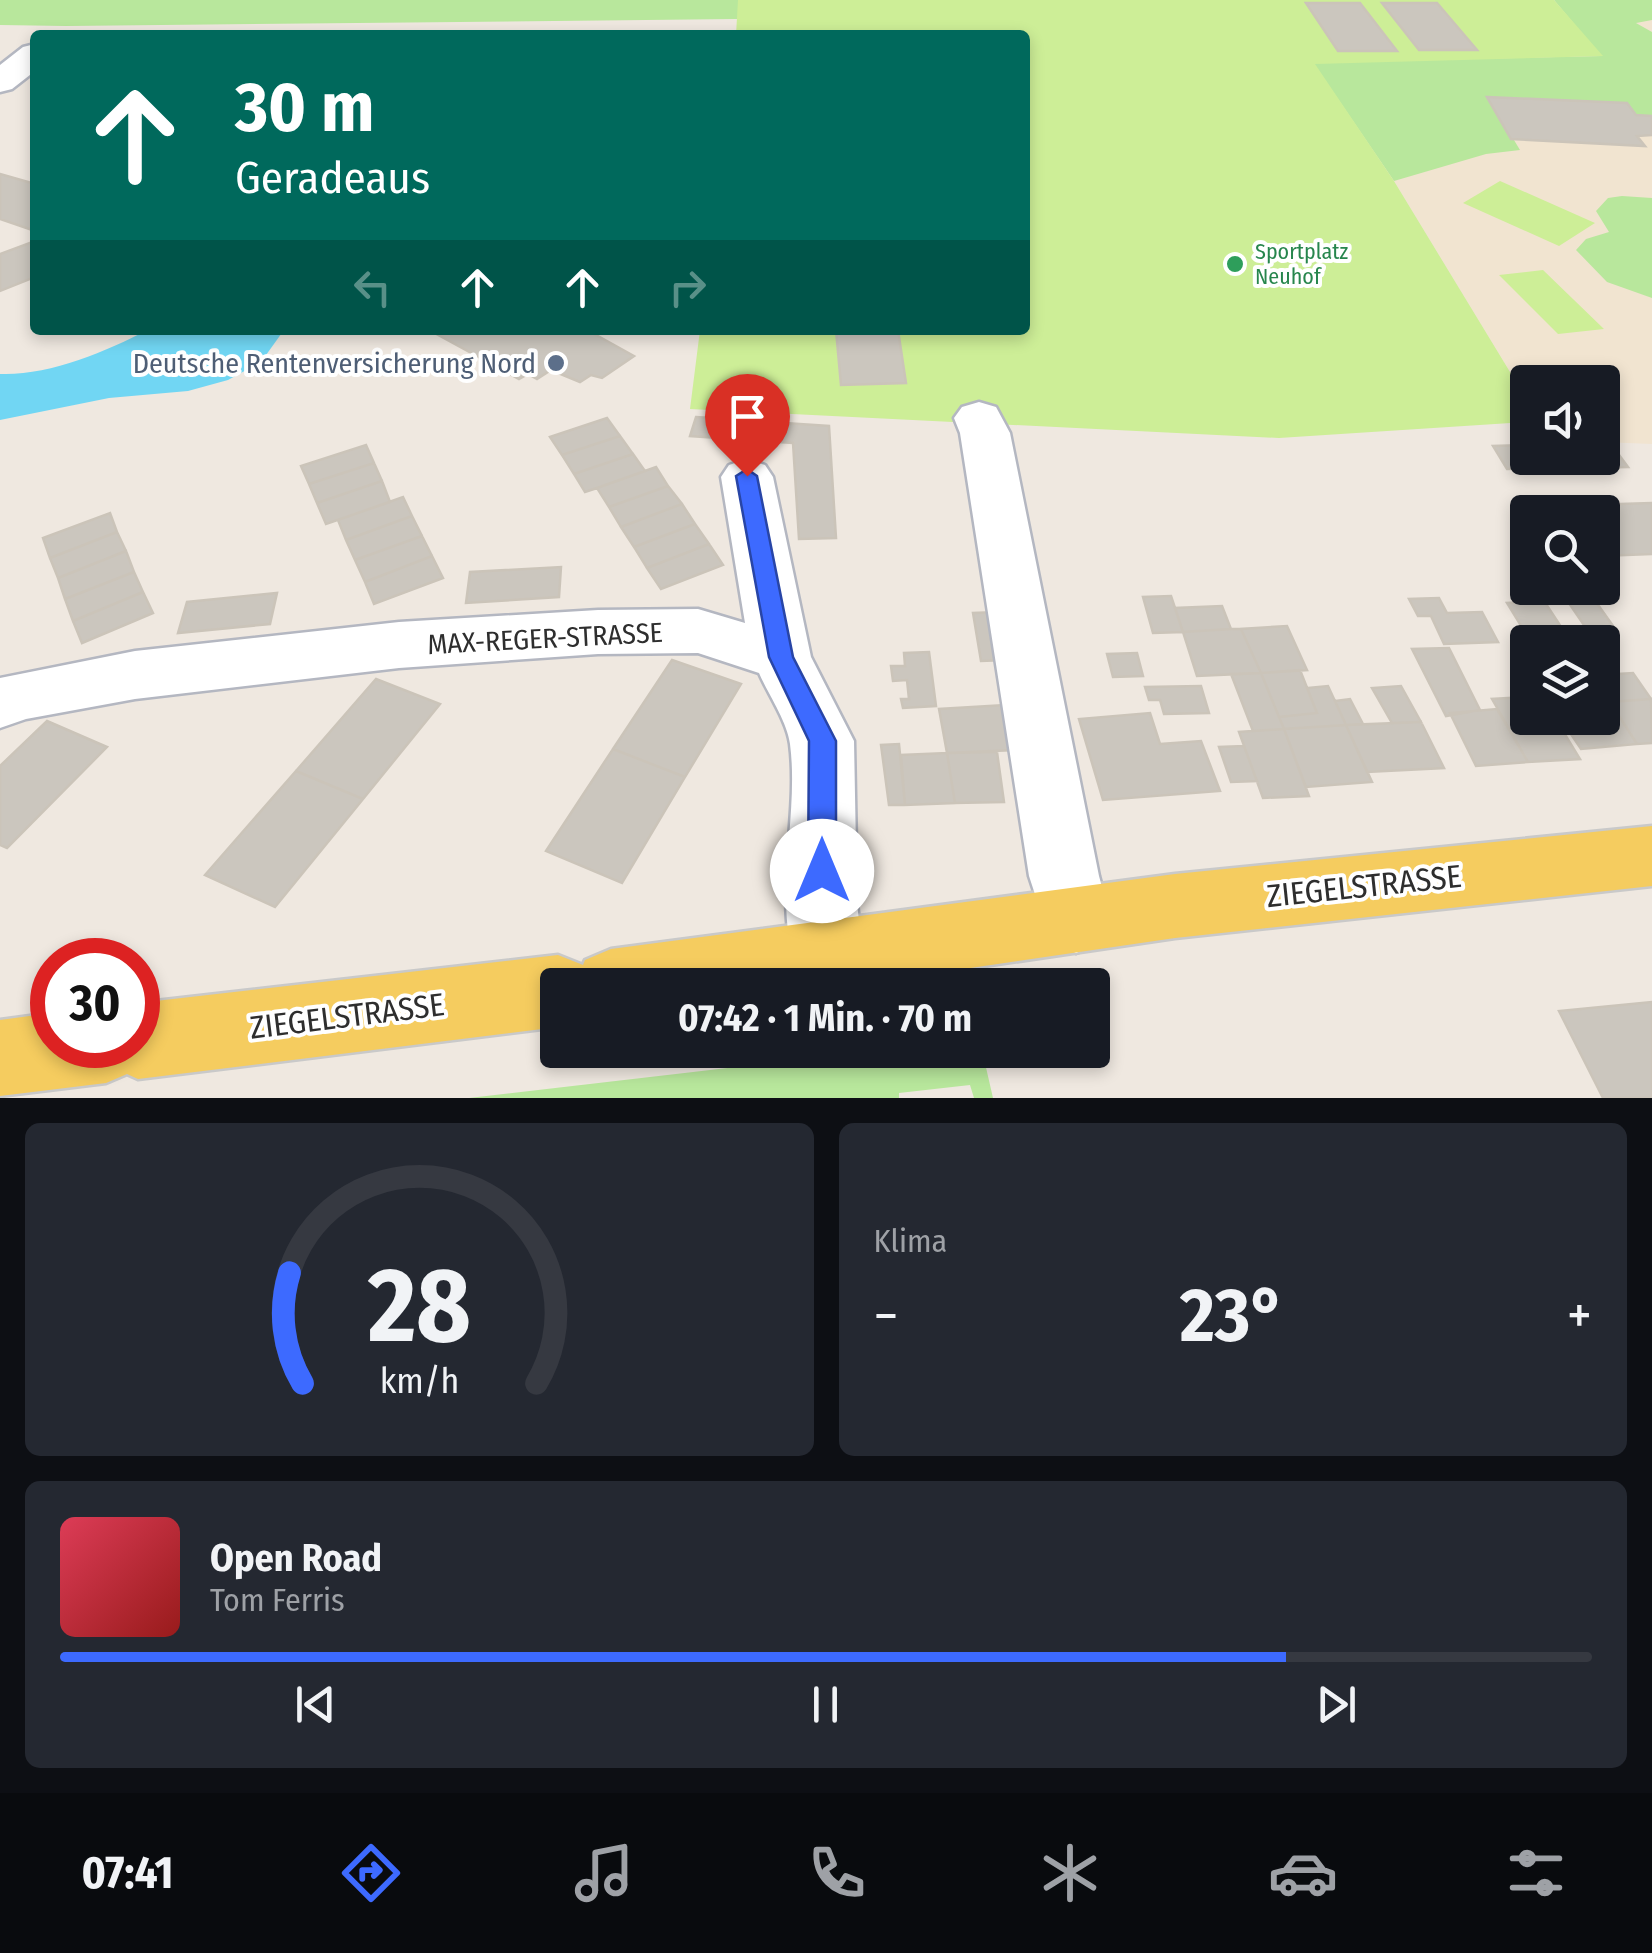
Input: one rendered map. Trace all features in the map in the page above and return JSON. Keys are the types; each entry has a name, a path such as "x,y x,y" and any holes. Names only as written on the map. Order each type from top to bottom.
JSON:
{"main road":[{"name":"ZIEGELSTRASSE","path":"738,968 1076,920 1652,856"},
{"name":"ZIEGELSTRASSE","path":"160,1038 540,993"},
{"path":"0,1058 30,1054"}],"street":[{"path":"0,82 30,58"},
{"path":"979,418 985,433 1064,876 1076,920"},
{"path":"747,476 781,657 822,741 822,904 827,956"},
{"name":"MAX-REGER-STRASSE","path":"0,703 24,694 135,675 399,644 598,632 698,631 781,657"}],"shaded area":[{"path":"1554,0 1652,0 1652,444 1620,443 1620,365 1510,365 1510,372 1394,181 1314,64 1601,56"}],"green space":[{"path":"0,0 738,0 738,19 0,25"},
{"name":"Sportplatz Neuhof","path":"738,0 1554,0 1603,56 1315,64 1394,181 1510,372 1510,423 1279,438 690,409 699,335 1030,335 1030,30 736,30"},
{"path":"1048,0 1243,0 1304,13 1343,62 1601,56 1554,0 1652,0 1652,20 1636,23 1652,32 1652,116 1636,115 1627,103 1488,97 1520,150 1486,154 1394,181 1314,64 1279,22 1129,5 1067,6 985,27 918,30 931,16 1012,9"},
{"path":"1500,181 1595,223 1559,246 1463,203"},
{"path":"1608,198 1652,198 1652,298 1607,282 1576,250 1586,239 1609,232 1596,211"},
{"path":"1543,270 1604,329 1558,334 1499,275"},
{"path":"727,1068 986,1068 993,1098 974,1098 970,1085 899,1093 899,1098 469,1098"}],"water":[{"path":"136,335 280,335 261,362 228,380 188,391 109,398 0,420 0,374 37,371"}],"building":[{"path":"1306,3 1360,3 1397,51 1338,51"},
{"path":"1382,3 1437,3 1477,50 1419,50"},
{"path":"1487,97 1627,103 1636,115 1652,116 1652,135 1637,136 1645,146 1511,139"},
{"path":"0,174 30,183 30,229 0,219"},
{"path":"30,243 30,279 0,291 0,254"},
{"name":"Deutsche Rentenversicherung Nord","path":"438,335 596,335 634,356 602,378 591,375 580,382 551,370 537,379 528,374 519,379"},
{"path":"836,335 899,335 906,383 841,385"},
{"path":"696,417 829,426 836,538 799,539 793,443 690,436"},
{"path":"607,418 620,436 562,455 550,437"},
{"path":"620,436 633,454 574,474 562,455"},
{"path":"366,445 374,463 309,484 301,466"},
{"path":"1493,446 1510,446 1510,469 1507,469"},
{"path":"633,454 645,471 585,492 574,474"},
{"path":"374,463 382,481 317,503 309,484"},
{"path":"656,467 668,486 609,507 597,488"},
{"path":"382,481 390,502 326,524 317,503"},
{"path":"668,486 682,504 621,527 609,507"},
{"path":"403,497 412,516 346,540 338,520"},
{"path":"1652,503 1652,554 1620,555 1620,504"},
{"path":"682,504 695,524 634,547 621,527"},
{"path":"110,513 117,532 50,558 43,538"},
{"path":"412,516 422,536 355,560 346,540"},
{"path":"695,524 709,544 647,568 634,547"},
{"path":"117,532 126,551 58,578 50,558"},
{"path":"422,536 432,556 365,582 355,560"},
{"path":"709,544 723,565 661,589 647,568"},
{"path":"126,551 134,572 65,599 58,578"},
{"path":"432,556 443,578 374,604 365,582"},
{"path":"561,567 559,597 466,603 470,572"},
{"path":"134,572 143,592 73,621 65,599"},
{"path":"143,592 153,613 82,643 73,621"},
{"path":"277,593 270,624 178,633 187,602"},
{"path":"1171,596 1183,632 1153,633 1143,597"},
{"path":"1439,598 1447,613 1482,612 1498,642 1444,644 1431,616 1418,616 1409,599"},
{"path":"1507,603 1510,605 1547,605 1560,625 1521,625"},
{"path":"1570,605 1598,605 1612,625 1584,625"},
{"path":"1222,606 1231,629 1183,632 1175,608"},
{"path":"998,612 1006,660 981,661 973,613"},
{"path":"1287,626 1307,670 1261,673 1241,629"},
{"path":"1241,629 1261,673 1197,676 1183,632"},
{"path":"1449,648 1480,710 1446,716 1412,649"},
{"path":"929,652 936,706 903,708 901,699 909,699 907,680 893,681 891,666 905,666 904,653"},
{"path":"1137,653 1143,676 1113,677 1107,654"},
{"path":"672,660 741,684 685,777 613,749"},
{"path":"1300,670 1317,713 1279,717 1261,673"},
{"path":"1261,673 1284,729 1253,731 1231,674"},
{"path":"1633,673 1651,699 1620,701 1620,674"},
{"path":"376,679 440,704 363,799 296,771"},
{"path":"1201,686 1209,713 1164,714 1160,700 1149,700 1145,687"},
{"path":"1328,686 1346,725 1284,729 1279,717 1317,713 1307,688"},
{"path":"1401,686 1421,722 1392,723 1372,688"},
{"path":"1510,698 1510,730 1492,699"},
{"path":"1350,699 1363,724 1346,725 1335,701"},
{"path":"1651,699 1652,743 1637,744 1620,718 1620,701"},
{"path":"1005,705 1015,750 947,753 939,709"},
{"path":"1497,709 1528,762 1476,766 1450,713"},
{"path":"1150,713 1160,744 1201,741 1220,791 1103,800 1079,719"},
{"path":"1620,718 1637,744 1581,749 1572,735 1620,735"},
{"path":"47,721 107,747 7,848 0,845 0,766"},
{"path":"1421,722 1444,768 1367,772 1346,725"},
{"path":"1346,725 1372,782 1306,787 1284,729"},
{"path":"1284,729 1309,796 1263,798 1239,732"},
{"path":"1513,735 1565,735 1580,759 1528,762"},
{"path":"899,744 905,805 889,805 881,745"},
{"path":"1244,746 1257,781 1231,782 1219,747"},
{"path":"613,749 685,777 622,883 546,851"},
{"path":"997,752 1004,802 955,803 947,753"},
{"path":"947,753 955,803 905,805 901,755"},
{"path":"296,771 363,799 275,907 205,875"},
{"path":"1652,1002 1652,1098 1603,1098 1559,1011"}],"place":[{"name":"Sportplatz Neuhof","path":"1235,264"},
{"name":"Deutsche Rentenversicherung Nord","path":"556,363"}],"route":[{"path":"747,476 781,657 822,741 822,871"}]}
